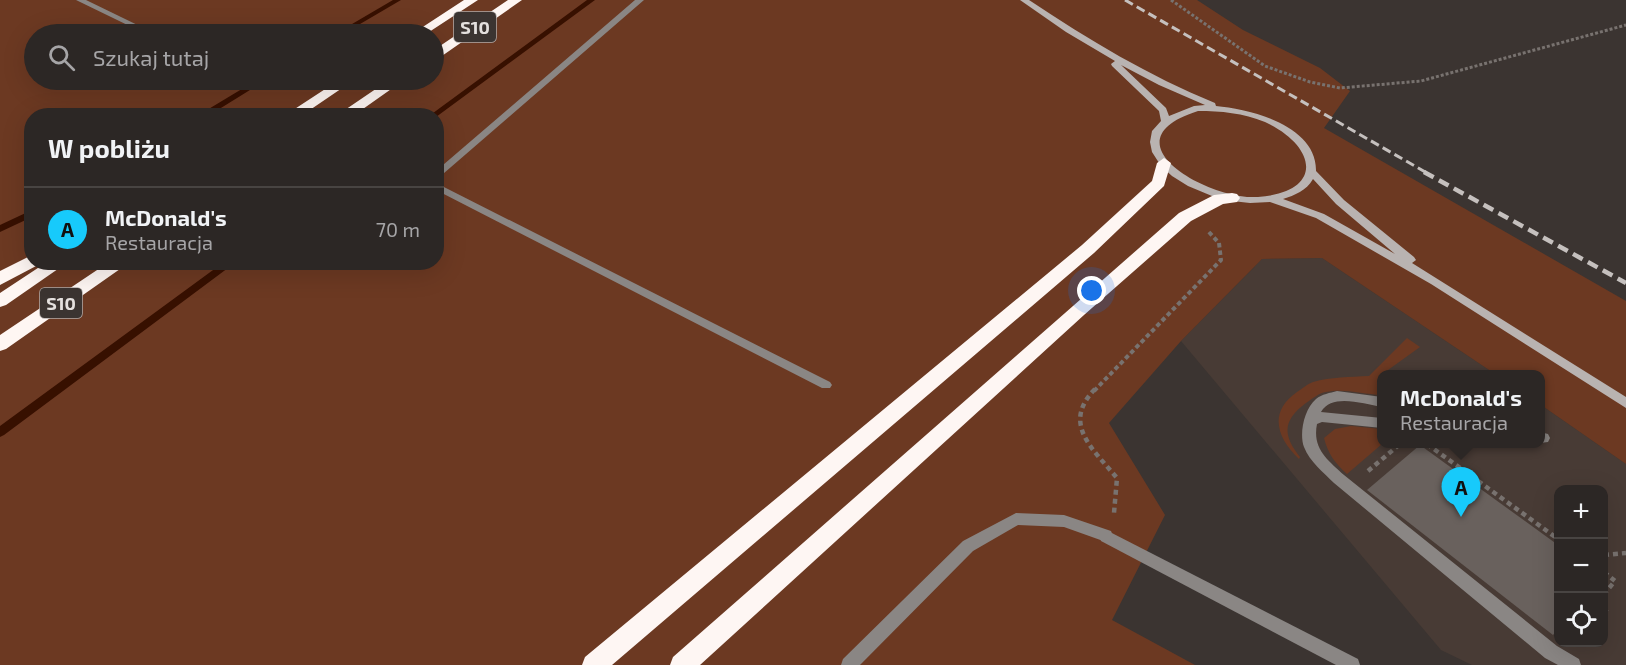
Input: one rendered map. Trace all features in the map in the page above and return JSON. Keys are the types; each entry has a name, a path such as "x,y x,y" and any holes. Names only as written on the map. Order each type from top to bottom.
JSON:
{"highway":[{"name":"S10","path":"434,24 472,0"},
{"name":"S10","path":"444,48 516,0"},
{"path":"303,108 331,90"},
{"path":"355,108 382,90"},
{"path":"594,665 1088,249 1159,183 1164,163"},
{"path":"682,665 1185,217 1220,199 1232,198"},
{"path":"0,279 24,266"},
{"name":"S10","path":"0,301 48,270"},
{"name":"S10","path":"0,344 110,270"}],"main road":[{"path":"1024,0 1100,51 1158,82 1219,108 1260,117 1294,136 1312,160 1312,173 1308,182 1300,189 1273,199"},
{"path":"1100,51 1162,110 1165,120"},
{"path":"1219,108 1188,110 1165,120 1157,129 1154,139 1156,151 1164,163 1192,184 1232,198 1273,199 1320,216 1435,281 1626,403"},
{"path":"1312,173 1359,219 1435,281"}],"street":[{"path":"80,0 131,24"},
{"path":"444,170 640,0"},
{"path":"444,190 826,385"},
{"path":"1377,401 1341,397 1328,398 1317,405 1307,435 1313,453 1350,487 1551,652 1573,665"},
{"path":"1311,421 1322,417 1377,422"},
{"path":"849,665 968,546 1016,519 1064,521 1106,536 1352,665"}],"path":[{"path":"1171,0 1265,66 1310,82 1340,88 1421,81 1626,25"},
{"path":"1106,536 1114,520 1117,478 1088,442 1079,423 1084,401 1221,260 1223,250 1220,242 1206,229"},
{"path":"1350,487 1396,448"},
{"path":"1433,448 1554,536"},
{"path":"1608,555 1626,553"},
{"path":"1608,575 1615,581 1608,589"}],"shaded area":[{"path":"0,0 1197,0 1243,30 1320,68 1350,91 1324,128 1626,301 1626,464 1545,408 1545,370 1489,370 1322,258 1262,259 1181,341 1109,423 1165,515 1112,620 1195,665 0,665"},
{"path":"1322,258 1489,370 1377,370 1377,448 1545,448 1545,408 1626,464 1626,665 1472,665 1441,650 1181,341 1262,259"},
{"path":"1407,338 1420,347 1388,370 1377,370 1377,395 1333,391 1316,396 1298,409 1289,422 1288,435 1299,459 1285,442 1279,425 1279,416 1288,400 1313,382 1369,376"},
{"path":"1351,426 1377,429 1377,448 1347,474 1332,458 1324,438 1335,429"}],"building":[{"path":"1416,448 1424,448 1554,542 1553,635 1367,490"}],"waterway":[{"path":"356,24 398,0"},
{"path":"444,108 592,0"},
{"path":"215,108 245,90"},
{"path":"0,229 24,217"},
{"path":"0,432 220,270"}],"railway":[{"path":"1125,0 1427,173"},
{"path":"1424,172 1626,283"}],"place":[{"name":"McDonald's","path":"1461,517"}]}
